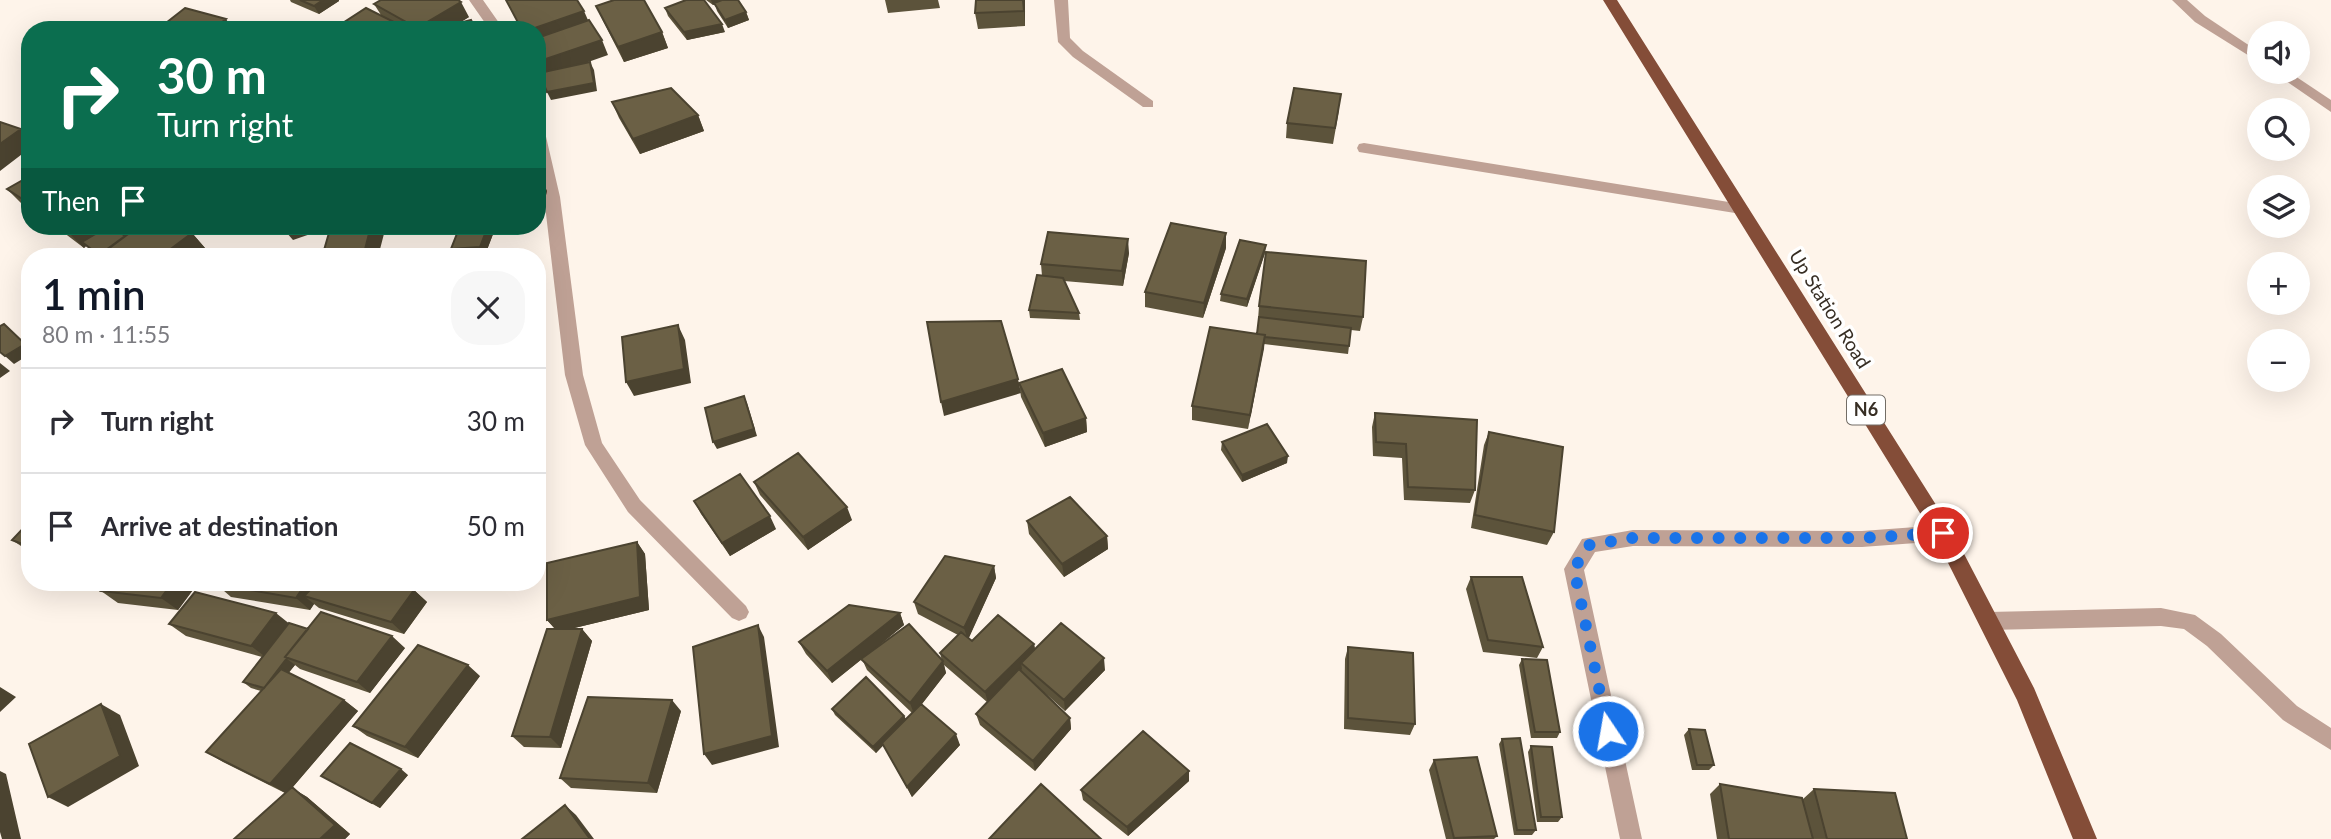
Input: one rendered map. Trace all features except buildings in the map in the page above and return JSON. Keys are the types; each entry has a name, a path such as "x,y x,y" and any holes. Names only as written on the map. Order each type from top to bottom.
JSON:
{"highway":[{"name":"Up Station Road","path":"1611,0 1943,533 2026,695 2084,839"}],"street":[{"path":"476,0 490,21"},
{"path":"1061,0 1063,39 1078,54 1148,104"},
{"path":"2179,0 2200,19 2247,50"},
{"path":"2297,84 2331,107"},
{"path":"1364,148 1741,209"},
{"path":"546,169 552,197 574,375 594,445 634,506 739,612"},
{"path":"1631,839 1574,569 1589,545 1633,538 1862,538 1943,533"},
{"path":"1988,621 2161,617 2188,621 2214,640 2290,713 2331,740"}],"route":[{"path":"1608,731 1574,569 1589,545 1633,538 1862,538 1943,533"}]}
